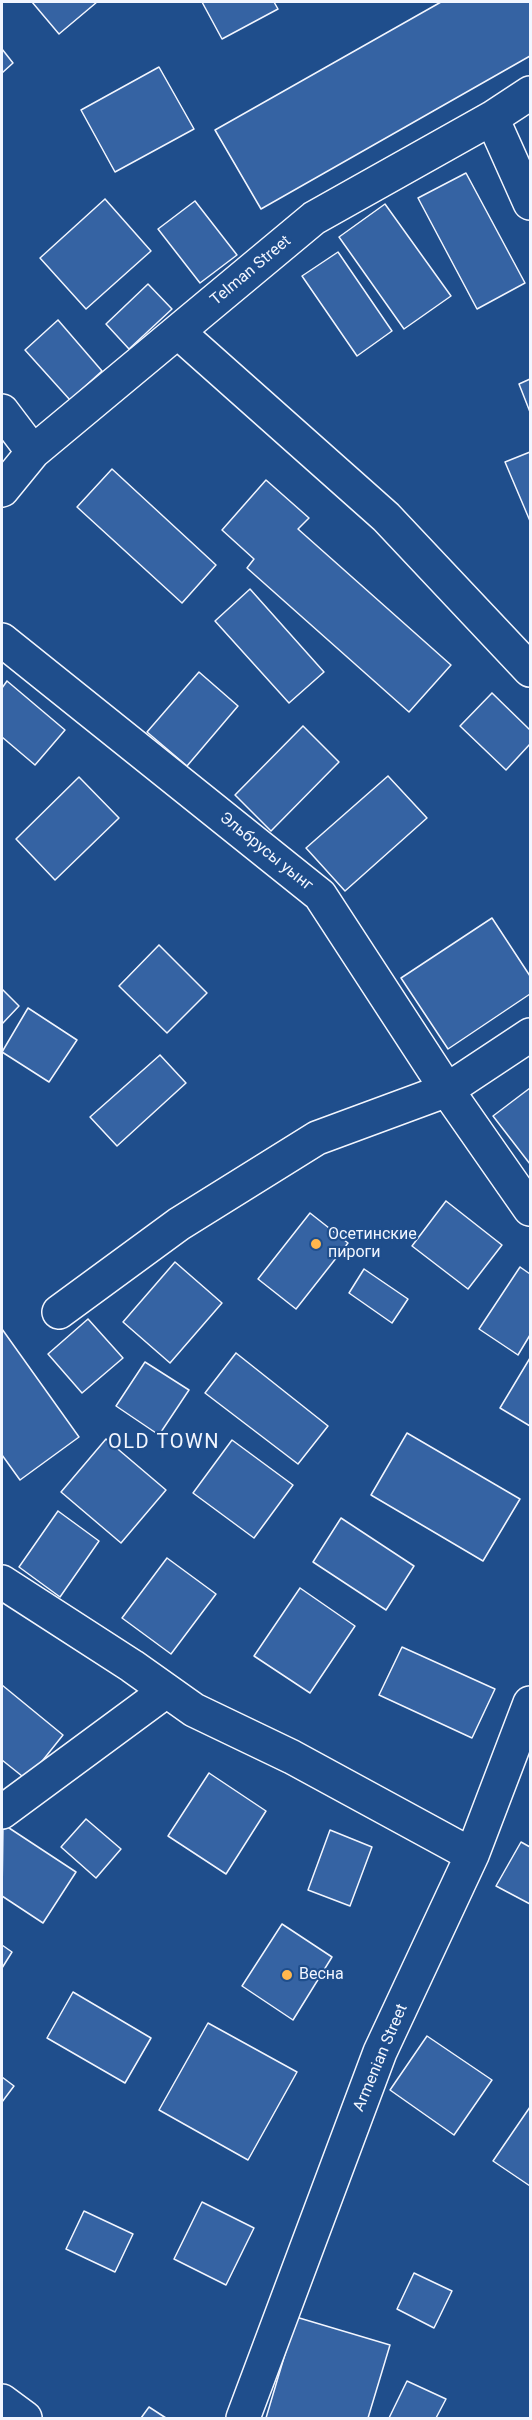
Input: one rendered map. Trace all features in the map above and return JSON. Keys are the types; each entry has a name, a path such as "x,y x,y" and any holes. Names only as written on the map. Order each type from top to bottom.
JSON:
{"street":[{"name":"Telman Street","path":"2,490 33,452 314,218 492,118 531,93"},
{"path":"492,118 531,203"},
{"path":"178,332 386,517 531,670"},
{"path":"2,411 33,452"},
{"name":"Эльбрусы уынг","path":"2,640 320,895 447,1090 531,1209"},
{"path":"59,1312 179,1224 317,1138 447,1090 531,1035"},
{"path":"2,1582 132,1666 194,1710 292,1757 472,1855"},
{"path":"2,1812 166,1691"},
{"name":"Armenian Street","path":"243,2418 380,2052 472,1855 531,1703"},
{"path":"2,2401 25,2418"}],"building":[{"path":"32,2 97,2 59,34"},
{"path":"202,2 274,2 278,9 222,39"},
{"path":"441,2 530,2 530,56 261,209 215,130"},
{"path":"2,49 13,63 2,73"},
{"path":"159,67 194,129 115,172 81,110"},
{"path":"466,173 525,283 477,309 418,198"},
{"path":"105,199 151,251 86,309 40,258"},
{"path":"195,201 237,255 200,283 158,229"},
{"path":"385,204 451,296 404,329 339,237"},
{"path":"338,252 392,331 357,356 302,276"},
{"path":"148,284 172,309 129,349 106,324"},
{"path":"58,320 102,371 70,400 25,350"},
{"path":"530,379 530,412 519,384"},
{"path":"530,452 530,521 505,462"},
{"path":"112,469 216,565 182,603 77,507"},
{"path":"266,480 309,518 298,529 451,665 409,712 247,568 254,559 222,530"},
{"path":"250,589 324,672 289,703 215,621"},
{"path":"199,672 238,706 187,766 147,732"},
{"path":"7,681 65,730 35,765 2,737 2,688"},
{"path":"492,693 530,730 530,744 506,770 460,726"},
{"path":"303,726 339,762 271,831 235,795"},
{"path":"388,776 427,818 345,891 306,848"},
{"path":"79,777 119,818 55,880 16,839"},
{"path":"492,918 530,976 530,994 448,1049 401,978"},
{"path":"159,945 207,993 167,1033 119,986"},
{"path":"2,989 19,1006 2,1024"},
{"path":"28,1008 77,1040 49,1082 2,1052"},
{"path":"160,1055 186,1083 117,1146 90,1117"},
{"path":"530,1088 530,1164 493,1116"},
{"path":"446,1201 502,1245 468,1289 412,1246"},
{"path":"310,1213 348,1243 296,1309 258,1279"},
{"path":"175,1262 222,1303 170,1363 123,1322"},
{"path":"520,1267 530,1274 530,1335 518,1355 479,1329"},
{"path":"364,1269 408,1299 392,1323 349,1293"},
{"path":"88,1319 123,1358 82,1393 48,1354"},
{"path":"2,1329 79,1437 20,1480 2,1455"},
{"path":"236,1353 328,1426 298,1464 205,1393"},
{"path":"530,1358 530,1426 500,1408"},
{"path":"145,1362 189,1390 159,1435 116,1406"},
{"path":"407,1433 520,1499 483,1561 371,1495"},
{"path":"106,1439 166,1490 121,1543 61,1492"},
{"path":"232,1440 293,1485 254,1538 193,1493"},
{"path":"58,1511 99,1541 60,1597 19,1567"},
{"path":"341,1518 414,1566 386,1610 313,1562"},
{"path":"167,1558 216,1594 171,1654 122,1618"},
{"path":"300,1588 355,1626 310,1693 254,1656"},
{"path":"402,1647 495,1689 472,1738 379,1695"},
{"path":"2,1685 63,1735 27,1780 2,1760"},
{"path":"209,1773 266,1811 226,1874 168,1836"},
{"path":"86,1819 121,1849 96,1878 61,1847"},
{"path":"3,1824 76,1872 43,1923 2,1896"},
{"path":"330,1830 372,1847 350,1906 308,1890"},
{"path":"521,1842 530,1847 530,1904 496,1886"},
{"path":"282,1924 332,1957 293,2020 242,1986"},
{"path":"2,1945 12,1952 2,1968"},
{"path":"73,1992 151,2038 125,2083 47,2038"},
{"path":"208,2023 297,2072 248,2160 159,2110"},
{"path":"427,2036 492,2080 454,2135 390,2090"},
{"path":"2,2077 14,2086 2,2102"},
{"path":"530,2107 530,2186 493,2161"},
{"path":"202,2202 254,2228 226,2285 174,2259"},
{"path":"84,2211 133,2234 115,2272 66,2249"},
{"path":"414,2273 452,2291 434,2328 397,2309"},
{"path":"296,2317 390,2345 368,2418 266,2418"},
{"path":"407,2381 446,2399 436,2418 389,2418"},
{"path":"149,2407 166,2418 141,2418"}],"place":[{"name":"Осетинские пироги","path":"316,1244"},
{"name":"Весна","path":"287,1975"}],"district":[{"name":"OLD TOWN","path":"164,1443"}]}
